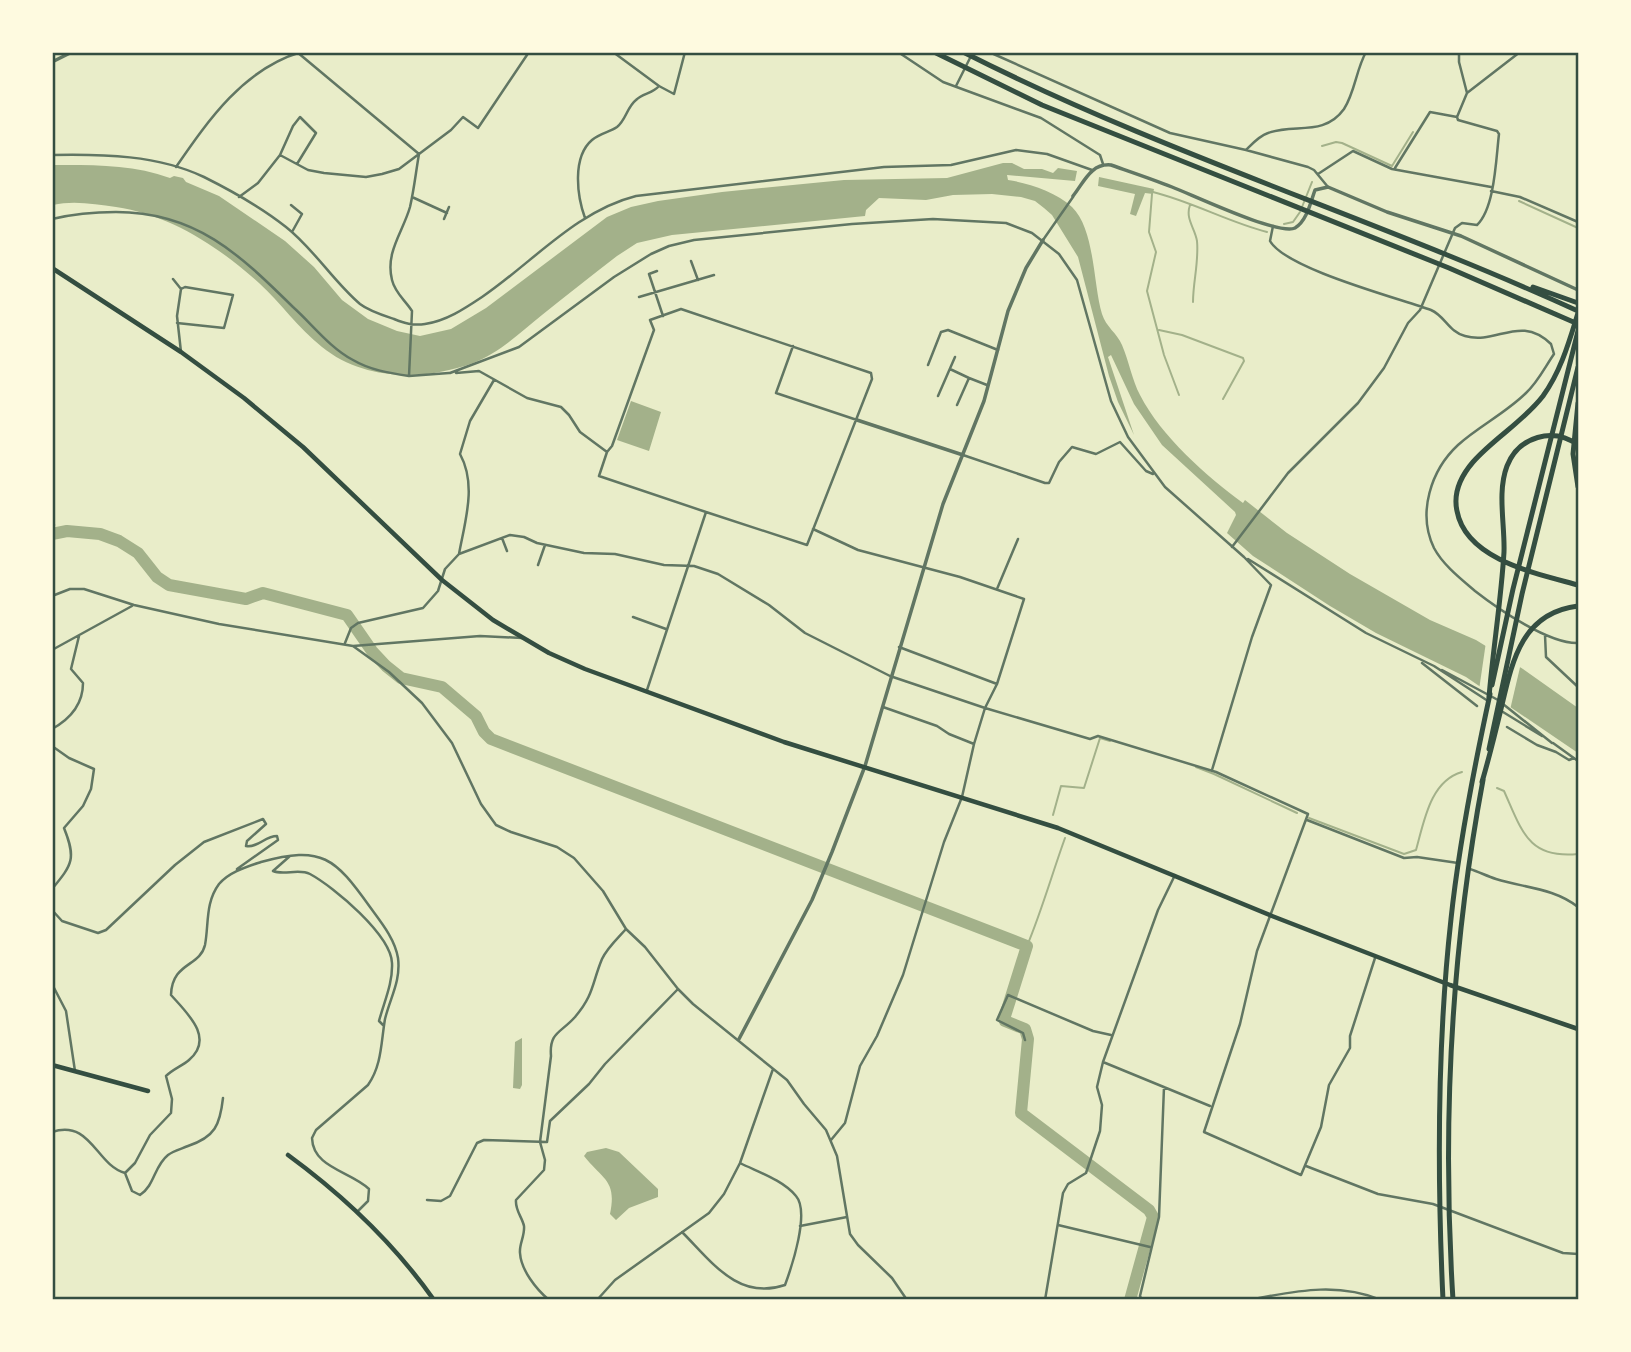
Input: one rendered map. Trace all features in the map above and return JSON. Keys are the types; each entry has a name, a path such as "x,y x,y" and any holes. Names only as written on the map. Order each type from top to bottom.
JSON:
{"highway":[{"path":"934,52 1042,105 1449,268 1578,324"},
{"path":"963,52 1047,93 1494,274 1570,303 1578,303"},
{"path":"1570,303 1578,312 1560,366 1546,392 1529,412 1465,472 1458,488 1456,505 1462,528 1472,541 1493,555 1537,573 1578,585"},
{"path":"1443,1300 1439,1207 1439,1090 1445,983 1458,863 1506,621 1578,331"},
{"path":"1453,1300 1448,1210 1448,1092 1467,868 1517,613 1578,368"},
{"path":"1578,403 1573,454 1578,487"},
{"path":"1489,699 1504,552 1505,472 1516,451 1539,436 1562,437 1578,445"},
{"path":"1499,707 1518,651 1531,630 1555,612 1578,606"}],"main road":[{"path":"52,268 181,352 277,424 442,580 493,620 584,670 784,742 1058,828 1272,916 1376,954 1455,987 1578,1029"},
{"path":"52,1065 148,1091"},
{"path":"288,1155 358,1211 397,1253 434,1300"}],"street":[{"path":"52,62 72,52"},
{"path":"280,155 308,170 324,173 366,177 399,169 451,130 463,117 478,128 529,52"},
{"path":"613,52 674,94 685,52"},
{"path":"898,52 943,82 1041,118 1100,155 1102,164"},
{"path":"957,85 973,52"},
{"path":"989,52 1170,133 1308,167 1318,174 1328,187 1387,212 1479,243 1576,289"},
{"path":"1247,150 1261,136 1270,132 1308,129 1334,120 1349,99 1366,52"},
{"path":"1459,52 1467,93"},
{"path":"1457,117 1467,93 1520,52"},
{"path":"176,167 203,128 240,86 274,63 300,53 419,154"},
{"path":"585,218 578,190 581,161 586,146 601,134 617,127 635,100 655,91 659,86"},
{"path":"1233,546 1288,473 1358,402 1384,368 1408,323 1421,307 1451,233 1462,223 1477,225 1482,219 1491,189 1499,134 1497,131 1458,120 1457,117 1430,112 1395,168"},
{"path":"239,197 258,183 280,155 300,117 316,133 297,164"},
{"path":"52,155 94,154 132,158 176,167 201,176 292,232 362,305 411,328 444,319 470,305 585,218 617,201 669,190 884,167 951,165 1016,150 1047,154 1092,170"},
{"path":"1318,174 1353,151 1392,169 1520,197 1578,222"},
{"path":"408,376 412,311 399,296 392,282 390,267 392,251 409,211 419,154"},
{"path":"739,1039 812,900 865,766 922,568 989,385 1013,296 1043,238 1092,170 1102,164 1286,230 1297,227 1302,222 1315,190 1328,187"},
{"path":"412,197 447,213"},
{"path":"291,205 302,214 292,232"},
{"path":"444,219 449,207"},
{"path":"52,219 67,215 129,212 175,219 227,248 264,278 349,359 377,371 408,376 479,371 527,398 561,407 580,432 607,452"},
{"path":"450,373 519,347 614,277 651,254 694,240 852,224 933,219 1006,223 1043,238 1059,254 1077,280 1097,357 1117,417 1128,437 1153,474 1184,506 1233,546 1271,585 1252,637 1212,771"},
{"path":"1273,226 1270,241 1282,254 1437,313 1454,332 1467,337 1486,338 1520,329 1548,340 1554,350 1529,390 1517,402 1470,435 1443,462 1432,482 1427,512 1434,548 1451,569 1489,602 1558,641 1578,643"},
{"path":"691,261 698,280"},
{"path":"657,271 649,274 663,316"},
{"path":"639,297 714,275"},
{"path":"173,279 181,289 177,323 181,352"},
{"path":"177,323 224,328 233,295 185,287 181,289"},
{"path":"681,309 793,346 871,373 872,379 807,545 599,476 654,330 650,320 681,309"},
{"path":"928,365 941,332 948,330 998,350"},
{"path":"793,346 776,393 1045,483 1051,480 1059,462 1072,447 1096,454 1120,442 1146,471 1153,474"},
{"path":"938,396 955,357"},
{"path":"949,369 989,385"},
{"path":"957,405 969,377"},
{"path":"459,554 470,485 467,467 460,454 470,421 494,380"},
{"path":"646,693 706,512"},
{"path":"813,529 858,550 960,577 1024,599 997,684 985,708 962,797 944,842 903,975 877,1036 860,1066 845,1123 831,1140"},
{"path":"345,643 351,628 358,622 423,608 438,591 445,569 459,554 510,535 583,552 615,554 664,565 689,565 718,573 769,605 804,634 890,676 1090,739 1098,736 1212,771 1308,814 1257,951 1240,1024 1204,1132 1301,1175 1321,1127 1329,1085 1350,1048 1350,1036 1376,954"},
{"path":"502,538 507,551"},
{"path":"996,589 1018,539"},
{"path":"538,565 545,544"},
{"path":"1244,557 1356,627 1474,686 1512,709 1552,743"},
{"path":"52,596 70,589 84,589 134,605 219,624 345,643 389,672 422,703 452,743 481,804 496,825 557,847 573,858 603,891 626,929 645,947 678,989 787,1080 826,1130 838,1156 850,1234 892,1278 907,1300"},
{"path":"52,650 134,605"},
{"path":"633,617 667,629"},
{"path":"1545,635 1546,657 1578,687"},
{"path":"52,729 76,709 82,695 83,683 71,669 79,636"},
{"path":"353,646 480,636 522,638"},
{"path":"899,648 997,684"},
{"path":"1420,661 1477,706"},
{"path":"1434,666 1489,699"},
{"path":"883,707 937,726 974,744"},
{"path":"1499,707 1578,761"},
{"path":"1507,727 1526,740 1556,752 1569,761 1574,758"},
{"path":"52,746 69,758 94,769 91,789 83,806 64,828 73,854 69,865 52,889"},
{"path":"52,910 62,922 98,933 106,930 175,864 204,842 263,819 266,824 247,841 246,846 254,846 271,836 277,836 278,840 219,884 209,902 204,948 195,960 182,968 171,981 171,995 200,1033 201,1042 199,1050 188,1061 166,1076 172,1099 171,1113 150,1135 135,1163 125,1173"},
{"path":"1307,820 1404,858 1417,857 1458,863"},
{"path":"292,854 273,870 279,873 308,873 352,906 374,928 385,944 392,959 392,967 379,1021 384,1026"},
{"path":"233,872 292,854 320,858 337,865 352,881 396,947 397,984 384,1026 379,1063 373,1077 317,1130 312,1138 316,1154 322,1161 369,1189 368,1201 358,1211"},
{"path":"1467,868 1497,879 1552,892 1567,898 1578,907"},
{"path":"1045,1300 1063,1193 1068,1184 1086,1173 1100,1131 1102,1105 1097,1087 1111,1035 1158,910 1175,875"},
{"path":"548,1300 524,1269 519,1251 524,1235 523,1223 516,1200 544,1170 545,1160 540,1142 551,1056 550,1043 555,1035 574,1019 591,995 603,958 626,929"},
{"path":"52,984 66,1012 75,1071"},
{"path":"427,1200 441,1201 450,1196 477,1143 484,1140 547,1142 550,1121 589,1084 678,989"},
{"path":"1025,1040 1023,1033 997,1020 1008,995 1094,1031 1111,1035"},
{"path":"1103,1062 1211,1106"},
{"path":"597,1300 615,1280 709,1213 724,1194 740,1163 773,1069"},
{"path":"1142,1300 1140,1296 1158,1217 1164,1087"},
{"path":"125,1173 132,1191 136,1194 140,1195 148,1190 160,1163 170,1153 203,1141 212,1134 222,1114 223,1098"},
{"path":"52,1132 62,1129 81,1134 115,1170 125,1173"},
{"path":"682,1231 721,1271 745,1287 766,1290 785,1285 792,1268 801,1205 798,1198 775,1181 740,1163"},
{"path":"1306,1166 1378,1194 1439,1207 1563,1253 1578,1254"},
{"path":"800,1226 847,1217"},
{"path":"1058,1226 1152,1247"},
{"path":"1259,1298 1312,1288 1349,1291 1381,1300"}],"shaded area":[{"path":"1003,163 1053,173 1058,168 1077,171 1075,181 1007,175 1008,180 1033,186 1058,197 1080,217 1089,243 1104,319 1122,345 1137,389 1172,440 1214,480 1287,533 1350,574 1430,620 1476,640 1578,708 1578,753 1466,677 1376,633 1330,606 1253,556 1227,533 1235,512 1162,445 1134,404 1111,355 1108,357 1134,435 1109,376 1078,257 1052,215 1035,201 992,194 953,195 926,200 879,198 866,210 865,216 672,235 637,243 492,354 454,369 415,375 375,372 339,358 305,332 243,269 210,245 174,225 136,211 116,207 76,203 53,205 52,165 112,166 170,178 183,178 186,182 219,196 285,241 314,267 342,300 368,319 397,331 420,336 451,329 486,308 607,217 631,207 722,192 844,180 947,178"},
{"path":"1099,177 1154,189 1153,194 1145,193 1136,216 1130,214 1135,194 1098,186"},
{"path":"631,401 661,412 649,451 617,440"},
{"path":"522,1038 520,1089 513,1088 515,1042"},
{"path":"606,1148 619,1152 658,1189 658,1197 629,1208 616,1220 610,1214 612,1194 607,1181 584,1156 587,1152"}],"pier":[{"path":"1486,642 1521,663 1510,710 1479,690"}],"waterway":[{"path":"1322,146 1342,143 1392,166 1413,132"},
{"path":"1302,207 1312,182"},
{"path":"1153,192 1267,232"},
{"path":"1152,194 1149,232 1156,252 1147,291 1164,355 1179,395"},
{"path":"1519,201 1578,228"},
{"path":"1190,205 1189,215 1197,249 1193,302"},
{"path":"1284,224 1293,222 1300,212"},
{"path":"1159,330 1182,335 1243,358 1244,361 1223,399"},
{"path":"52,534 67,531 100,534 119,541 138,553 157,577 169,585 246,599 263,593 347,615 386,666 401,678 442,687 476,716 491,739 1027,946 1005,1016 1005,1021 1025,1029 1028,1039 1021,1113 1149,1210 1153,1217 1130,1300"},
{"path":"1053,815 1061,786 1084,788 1100,738 1110,741"},
{"path":"1196,767 1297,813"},
{"path":"1309,818 1404,854 1416,850 1435,793 1442,784 1462,772"},
{"path":"1497,788 1504,791 1522,830 1537,847 1548,852 1578,854"},
{"path":"1027,946 1065,838"}]}
